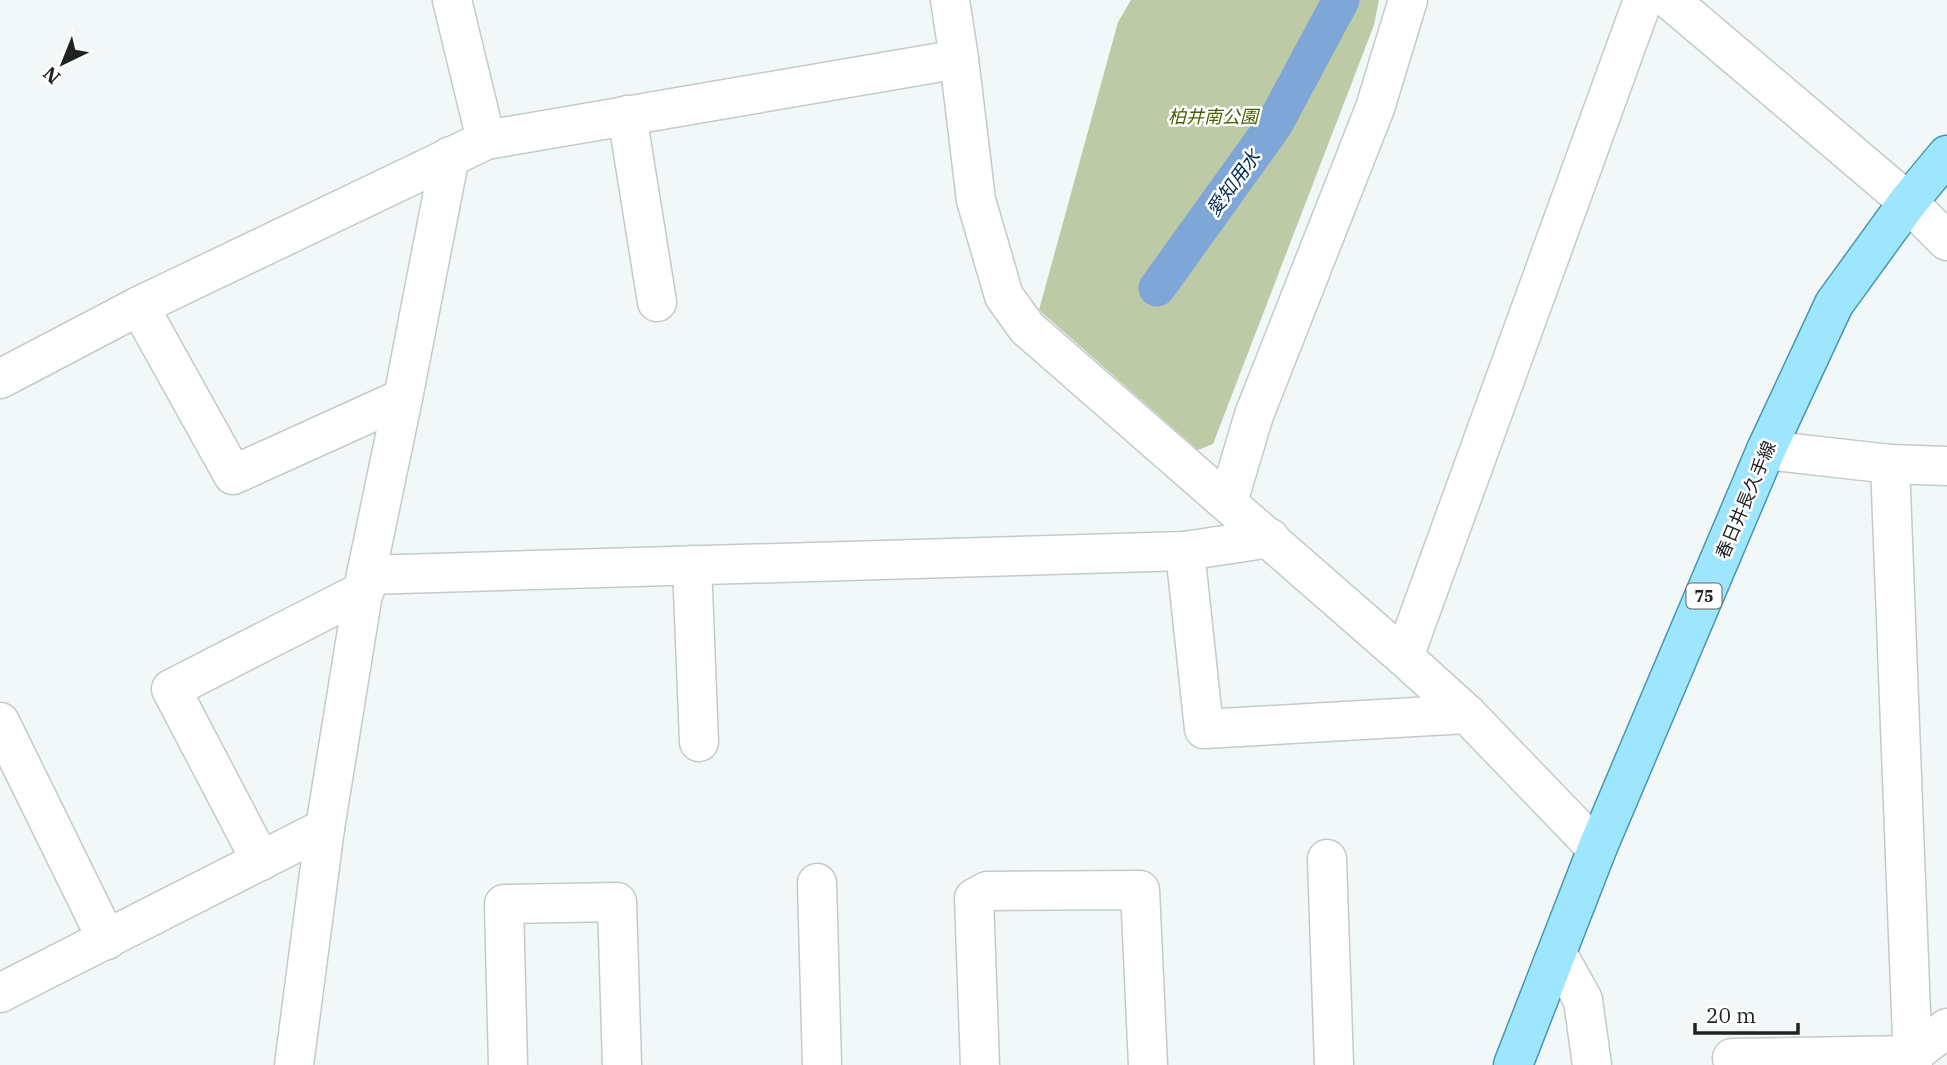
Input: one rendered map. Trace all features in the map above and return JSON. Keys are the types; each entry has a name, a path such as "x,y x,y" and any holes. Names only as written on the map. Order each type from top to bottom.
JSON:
{"main road":[{"name":"春日井長久手線","path":"1513,1065 1597,849 1766,450 1834,304 1908,202 1947,155"}],"street":[{"path":"452,0 486,140"},
{"path":"950,0 976,200 1004,296 1027,328 1270,538 1467,714 1597,849"},
{"path":"1228,502 1254,415 1375,108 1408,0"},
{"path":"1404,657 1643,0"},
{"path":"1670,0 1908,202 1947,241"},
{"path":"0,379 139,306 486,140 959,59"},
{"path":"626,115 657,302"},
{"path":"293,1065 325,828 366,583 450,156"},
{"path":"139,306 233,475 403,398"},
{"path":"1766,450 1890,464 1947,466"},
{"path":"1890,464 1912,1060"},
{"path":"261,861 171,689 366,583 692,565 1185,551 1270,538"},
{"path":"1185,551 1204,729 1467,714"},
{"path":"692,565 699,742"},
{"path":"0,722 107,940"},
{"path":"0,993 325,828"},
{"path":"1327,859 1334,1065"},
{"path":"817,883 822,1065"},
{"path":"980,1065 974,898 988,891 1126,890 1140,890 1148,1065"},
{"path":"508,1065 504,904 617,902 622,1065"},
{"path":"1557,953 1583,1000 1592,1065"},
{"path":"1732,1058 1912,1060 1947,1028"}],"green space":[{"name":"柏井南公園","path":"1131,0 1379,0 1374,25 1213,444 1198,450 1039,310 1118,22"}],"waterway":[{"name":"愛知用水","path":"1157,288 1274,125 1341,0"}]}
